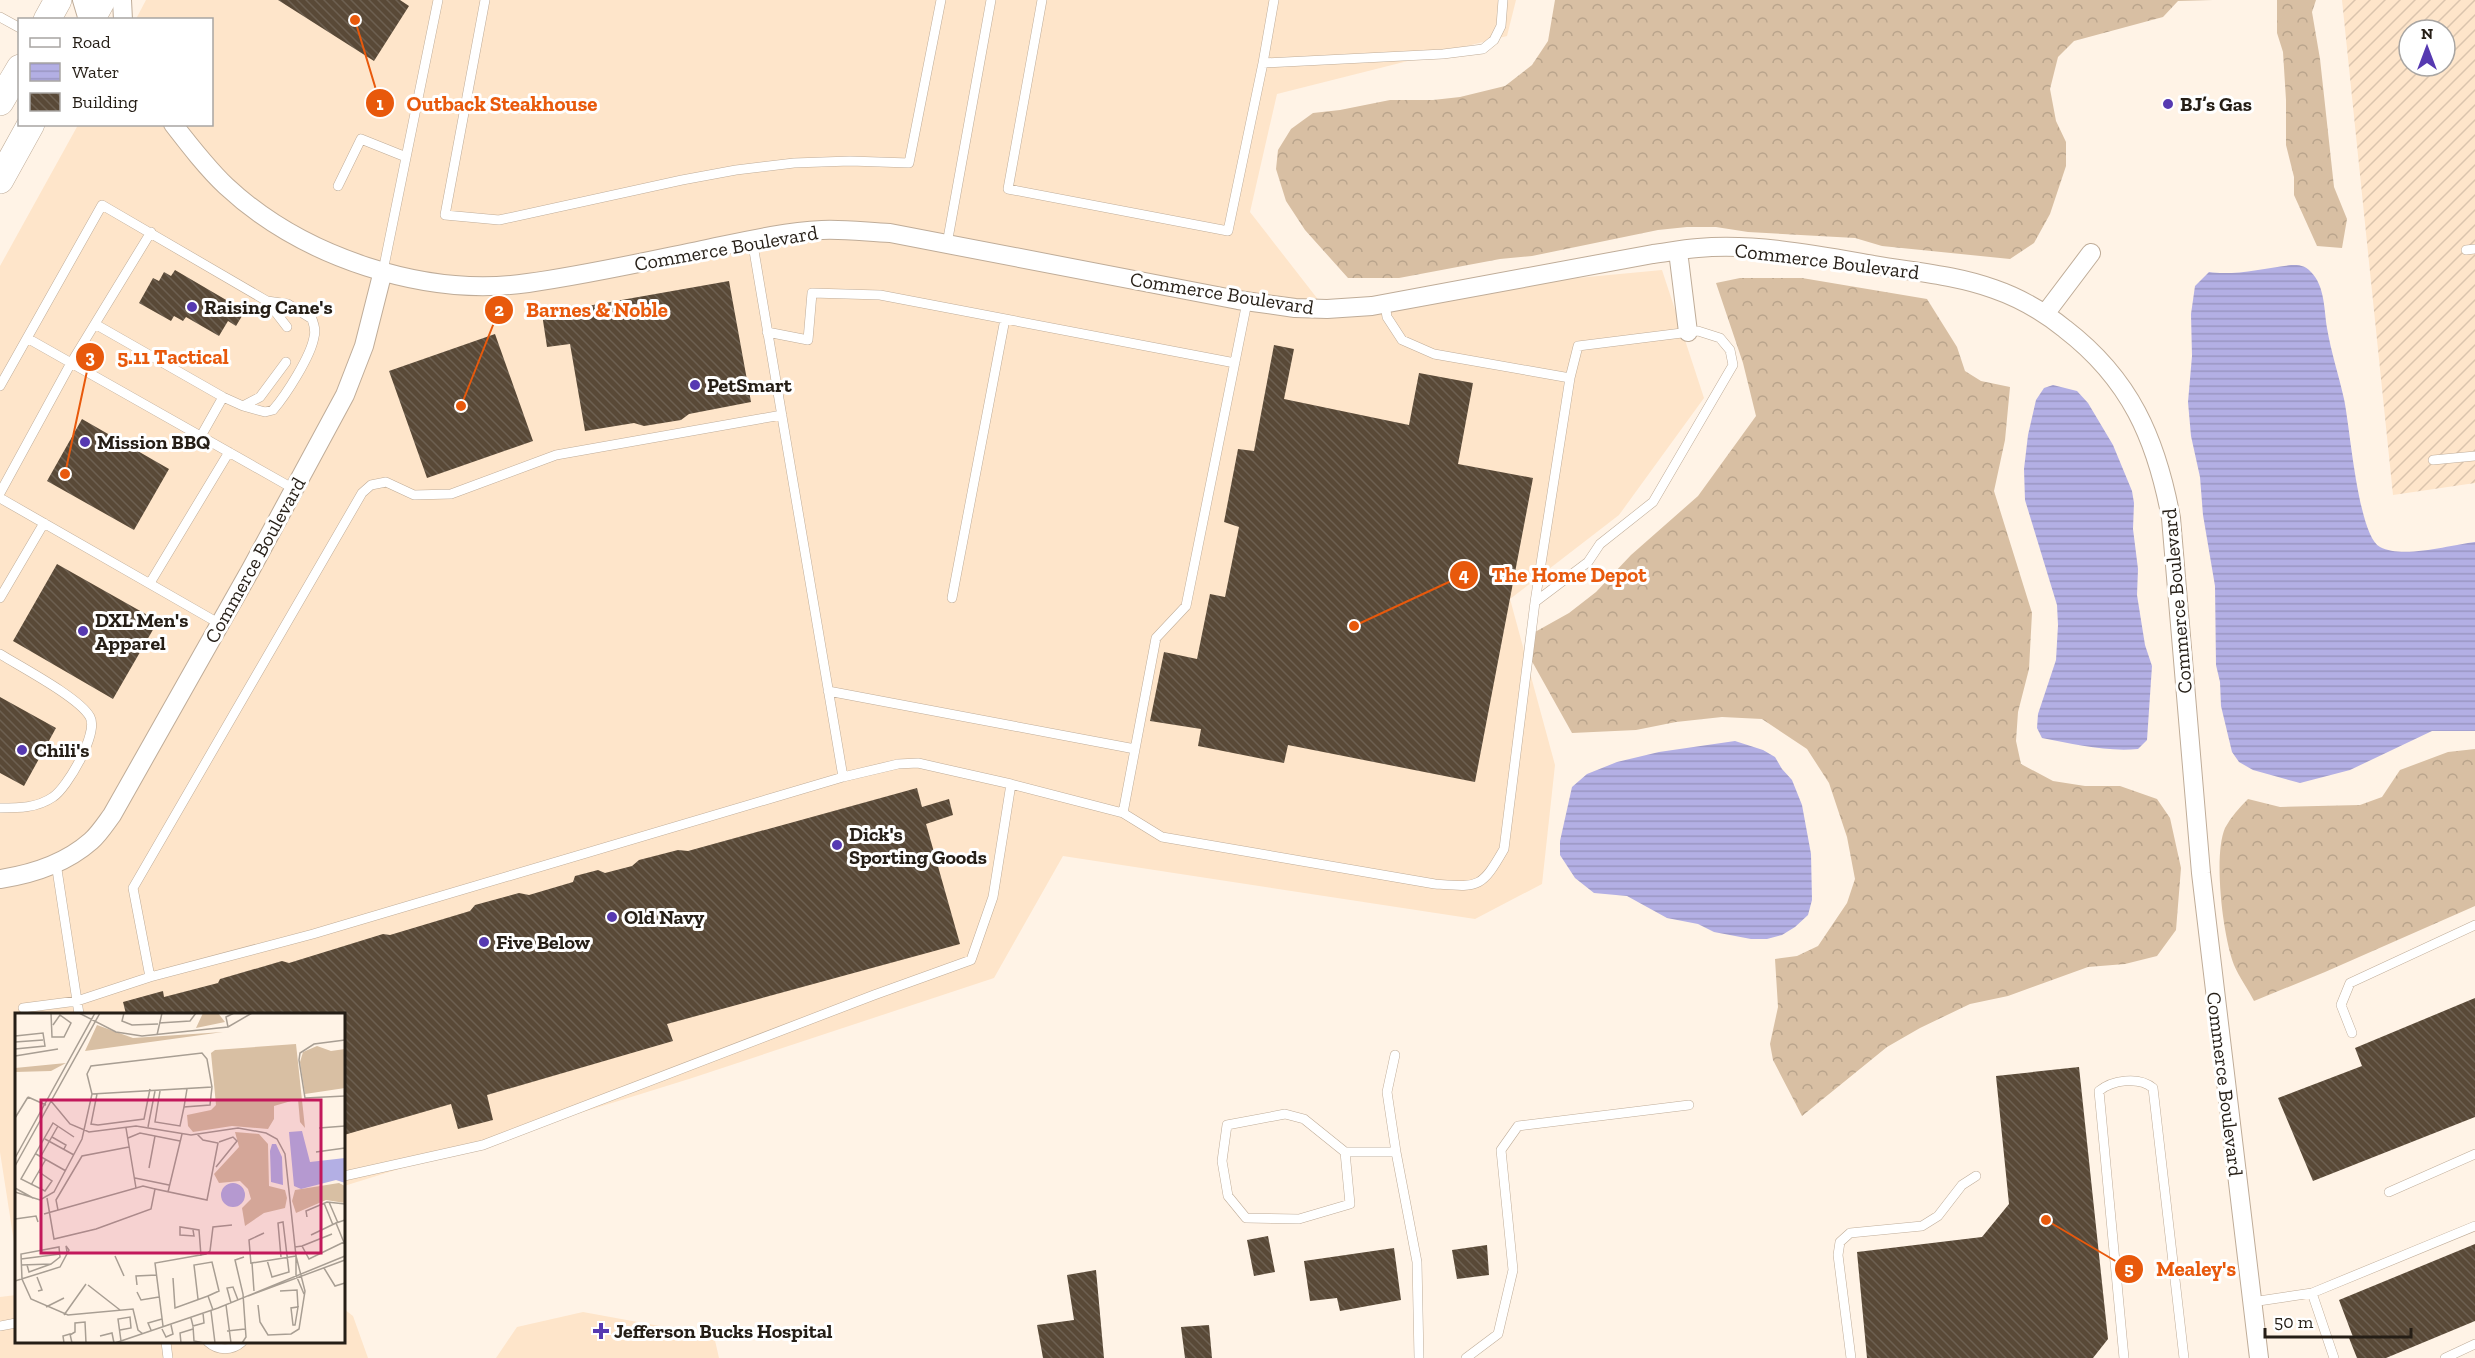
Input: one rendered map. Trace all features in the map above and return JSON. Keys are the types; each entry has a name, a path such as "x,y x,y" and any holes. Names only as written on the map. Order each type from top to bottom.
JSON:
{"main road":[{"path":"48,18 58,0"},
{"path":"91,18 102,0"},
{"path":"0,101 18,71"},
{"path":"0,180 32,126"}],"street":[{"path":"82,0 89,18"},
{"path":"122,0 123,18"},
{"name":"Commerce Boulevard","path":"175,126 206,166 253,208 281,228 316,246 383,271 428,282 464,285 526,284 752,239 838,229 890,233 1247,302 1296,308 1327,309 1385,304 1678,251 1699,248 1742,248 1792,253 1953,278 1994,289 2045,314 2089,348 2118,381 2141,417 2163,477 2171,518 2211,967 2259,1358"},
{"path":"1678,251 1688,332"},
{"path":"2045,314 2091,253"},
{"name":"Commerce Boulevard","path":"0,879 41,870 56,863 93,840 112,815 345,395 364,346 383,271"}],"lane":[{"path":"383,271 438,0"},
{"path":"485,0 445,215 499,220 736,170 794,163 850,161 909,163 941,0"},
{"path":"947,244 991,0"},
{"path":"1042,0 1008,189 1228,231 1274,0"},
{"path":"1263,63 1443,54 1484,49 1494,40 1501,26 1503,0"},
{"path":"0,17 18,27"},
{"path":"338,186 361,139 406,157"},
{"path":"0,386 102,205 267,301 287,327"},
{"path":"0,493 71,363 151,232"},
{"path":"752,239 843,777"},
{"path":"767,332 808,340 812,293 880,295 1235,363"},
{"path":"95,324 223,397 265,412 273,410 293,381 314,339 315,329 312,318 288,304 267,301"},
{"path":"1123,813 1156,638 1186,606 1247,302"},
{"path":"1385,304 1387,317 1402,340 1434,354 1570,378"},
{"path":"952,598 1005,318"},
{"path":"23,1008 77,1001 150,977 313,934 843,777 898,764 918,763 1123,813 1162,837 1435,884 1470,887 1489,876 1504,849 1535,602 1570,378 1578,346 1698,331 1720,338 1730,350 1733,365 1653,502 1600,544 1588,562 1535,602"},
{"path":"27,338 294,489"},
{"path":"243,406 260,397 286,362"},
{"path":"201,436 223,397"},
{"path":"150,977 133,888 362,493 371,485 386,482 414,495 451,494 556,455 782,415"},
{"path":"150,584 229,452"},
{"path":"2433,460 2475,456"},
{"path":"0,498 220,624"},
{"path":"0,598 44,523"},
{"path":"0,654 80,704 91,718 93,730 84,754 56,796 37,805 0,808"},
{"path":"828,691 1135,749"},
{"path":"345,1176 483,1145 971,960 993,897 1011,784"},
{"path":"56,863 79,1013"},
{"path":"2352,1033 2341,1005 2350,983 2475,925"},
{"path":"1395,1055 1387,1092 1417,1262 1419,1358"},
{"path":"2124,1358 2099,1091 2107,1084 2140,1080 2153,1088 2184,1358"},
{"path":"1466,1358 1498,1334 1513,1270 1501,1150 1518,1126 1689,1105"},
{"path":"1345,1152 1350,1204 1299,1219 1246,1218 1228,1196 1222,1161 1227,1125 1285,1114 1304,1119 1345,1152 1396,1152"},
{"path":"2389,1192 2475,1154"},
{"path":"1851,1358 1838,1255 1840,1242 1850,1233 1922,1226 1938,1216 1962,1185 1976,1176"},
{"path":"2252,1302 2312,1293 2475,1226"},
{"path":"2312,1293 2334,1358"},
{"path":"0,1326 15,1323"},
{"path":"166,1343 168,1358"},
{"path":"210,1343 225,1354 240,1343"},
{"path":"2445,1358 2475,1344"}],"shaded area":[{"path":"146,0 1516,0 1507,36 1277,94 1250,212 1320,302 1662,270 1704,398 1619,515 1510,599 1555,765 1542,884 1475,919 1063,856 994,978 689,1079 345,1186 345,1013 15,1013 15,1249 0,1152 0,266 77,126 213,126 213,18 137,18"},
{"path":"2342,0 2475,0 2475,483 2393,495"},
{"path":"15,1295 15,1343 345,1343 345,1310 353,1316 368,1358 0,1358 0,1297"},
{"name":"Jefferson Bucks Hospital","path":"583,1312 714,1336 719,1358 496,1358 517,1327"}],"green space":[{"path":"1555,0 2213,0 2178,1 2163,17 2074,41 2058,57 2050,89 2056,121 2066,142 2066,166 2050,214 2034,243 2010,259 1882,246 1855,238 1748,232 1716,227 1687,227 1658,230 1532,256 1500,259 1399,278 1348,278 1305,230 1286,201 1276,169 1278,150 1291,129 1313,113 1390,100 1433,100 1460,97 1505,86 1532,65 1548,41"},
{"path":"2277,0 2316,0 2312,12 2320,59 2334,187 2347,219 2342,248 2317,246 2294,195 2294,177 2286,145 2286,100 2283,52 2277,33"},
{"path":"1740,278 1802,278 1927,299 1957,347 1965,371 1981,381 2010,387 2005,440 1994,491 2032,613 2029,669 2018,712 2016,741 2021,764 2053,781 2085,786 2120,786 2157,799 2170,818 2181,868 2176,930 2157,956 2125,964 2088,967 2008,996 1970,1004 1887,1047 1802,1116 1773,1060 1770,1044 1778,1007 1775,959 1797,956 1818,946 1847,903 1855,879 1847,837 1829,783 1807,749 1762,719 1722,717 1676,722 1636,730 1572,733 1529,656 1535,632 1569,613 1596,592 1631,555 1698,496 1756,416 1743,363 1716,283"},
{"path":"2475,749 2475,906 2254,1001 2234,965 2226,936 2221,897 2221,841 2225,828 2238,809 2248,799 2280,807 2360,805 2382,797 2400,770 2448,752"}],"water":[{"path":"2291,265 2302,266 2309,270 2319,284 2344,399 2356,479 2372,539 2380,547 2401,552 2475,542 2475,731 2432,731 2350,770 2300,783 2253,770 2239,762 2232,752 2221,706 2220,682 2216,665 2215,586 2203,515 2200,477 2191,436 2188,402 2192,356 2191,314 2195,286 2209,272 2239,272"},
{"path":"2053,385 2077,391 2088,403 2113,445 2132,491 2133,529 2138,569 2137,595 2145,645 2152,666 2147,740 2138,749 2102,748 2042,738 2037,728 2038,714 2056,660 2057,605 2025,500 2024,469 2028,435 2036,400 2044,388"},
{"path":"1735,741 1763,750 1775,757 1792,780 1802,805 1811,854 1812,900 1808,915 1795,927 1782,935 1767,939 1751,939 1714,932 1698,924 1667,918 1627,896 1594,893 1575,878 1560,855 1560,841 1572,787 1587,774 1617,762 1659,752"}],"building":[{"path":"278,0 400,0 409,6 374,61"},
{"name":"Raising Cane's","path":"175,270 245,311 236,326 228,321 219,336 186,317 183,321 174,316 171,321 139,303 153,278 159,281 164,272 171,276"},
{"path":"729,281 751,402 689,414 681,420 644,426 634,423 585,431 570,344 547,347 542,314"},
{"path":"495,334 533,441 427,478 389,371"},
{"path":"1274,345 1294,349 1284,399 1409,425 1419,373 1473,383 1458,464 1533,478 1475,782 1288,745 1284,763 1198,746 1201,729 1150,721 1164,652 1197,659 1210,594 1225,597 1239,527 1224,522 1238,449 1254,451"},
{"path":"82,419 169,469 134,530 47,481"},
{"name":"DXL Men's Apparel","path":"57,564 158,621 113,699 13,641"},
{"name":"Chili's","path":"0,697 56,728 24,786 0,773"},
{"path":"917,788 922,807 949,799 953,815 926,824 960,944 667,1024 673,1041 487,1095 493,1120 458,1129 451,1104 345,1135 345,1013 126,1013 123,1002 163,991 164,997 218,983 220,979 282,961 289,963 383,934 390,935 470,911 475,905 519,893 529,895 573,882 575,876 598,870 605,873 632,866 639,860 678,850 688,851"},
{"path":"2475,998 2475,1117 2313,1181 2278,1098 2362,1066 2355,1048"},
{"path":"2079,1067 2108,1339 2093,1358 1867,1358 1857,1252 1982,1237 2009,1204 1996,1076"},
{"path":"1268,1236 1275,1272 1254,1276 1247,1240"},
{"path":"2475,1244 2475,1321 2386,1358 2357,1358 2349,1338 2353,1337 2339,1300"},
{"path":"1487,1245 1489,1275 1457,1279 1452,1250"},
{"path":"1394,1248 1401,1300 1340,1311 1337,1298 1310,1301 1304,1261"},
{"path":"1096,1270 1104,1358 1043,1358 1037,1325 1074,1320 1067,1275"},
{"path":"1209,1325 1212,1358 1185,1358 1181,1327"}],"place":[{"name":"Outback Steakhouse","path":"355,20"},
{"name":"BJ’s Gas","path":"2168,104"},
{"name":"Raising Cane's","path":"192,307"},
{"name":"PetSmart","path":"695,385"},
{"name":"Barnes & Noble","path":"461,406"},
{"name":"Mission BBQ","path":"85,442"},
{"name":"5.11 Tactical","path":"65,474"},
{"name":"The Home Depot","path":"1354,626"},
{"name":"DXL Men's Apparel","path":"83,631"},
{"name":"Chili's","path":"22,750"},
{"name":"Dick's Sporting Goods","path":"837,845"},
{"name":"Old Navy","path":"612,917"},
{"name":"Five Below","path":"484,942"},
{"name":"Mealey's","path":"2046,1220"},
{"name":"Jefferson Bucks Hospital","path":"601,1331"}]}
